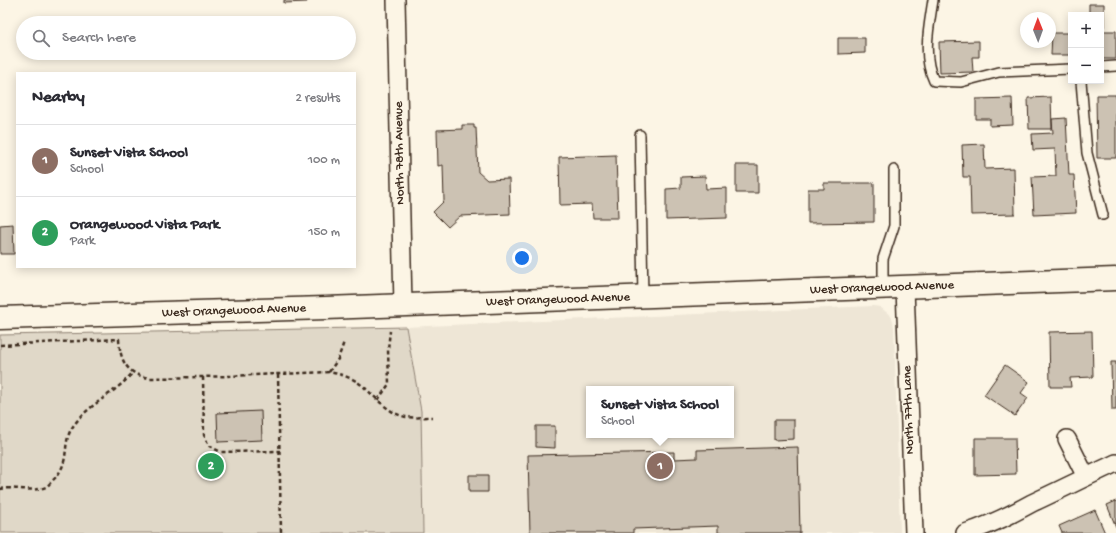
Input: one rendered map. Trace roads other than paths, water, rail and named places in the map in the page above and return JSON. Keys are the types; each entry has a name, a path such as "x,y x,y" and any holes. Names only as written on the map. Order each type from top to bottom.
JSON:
{"street":[{"name":"North 78th Avenue","path":"396,0 403,305"},
{"name":"West Orangewood Avenue","path":"0,318 1116,280"},
{"name":"North 77th Lane","path":"905,288 914,533"},
{"path":"1067,439 1086,477"},
{"path":"965,533 1000,520 1116,463"}],"lane":[{"path":"933,0 927,44 930,72 934,81 961,82 999,72 1068,69"},
{"path":"1104,67 1116,66"},
{"path":"1081,84 1087,153 1103,215"},
{"path":"640,135 643,297"},
{"path":"883,289 883,259 894,226 894,170"}],"place":[{"name":"Orangewood Vista Park","path":"211,466"},
{"name":"Sunset Vista School","path":"660,466"}]}
